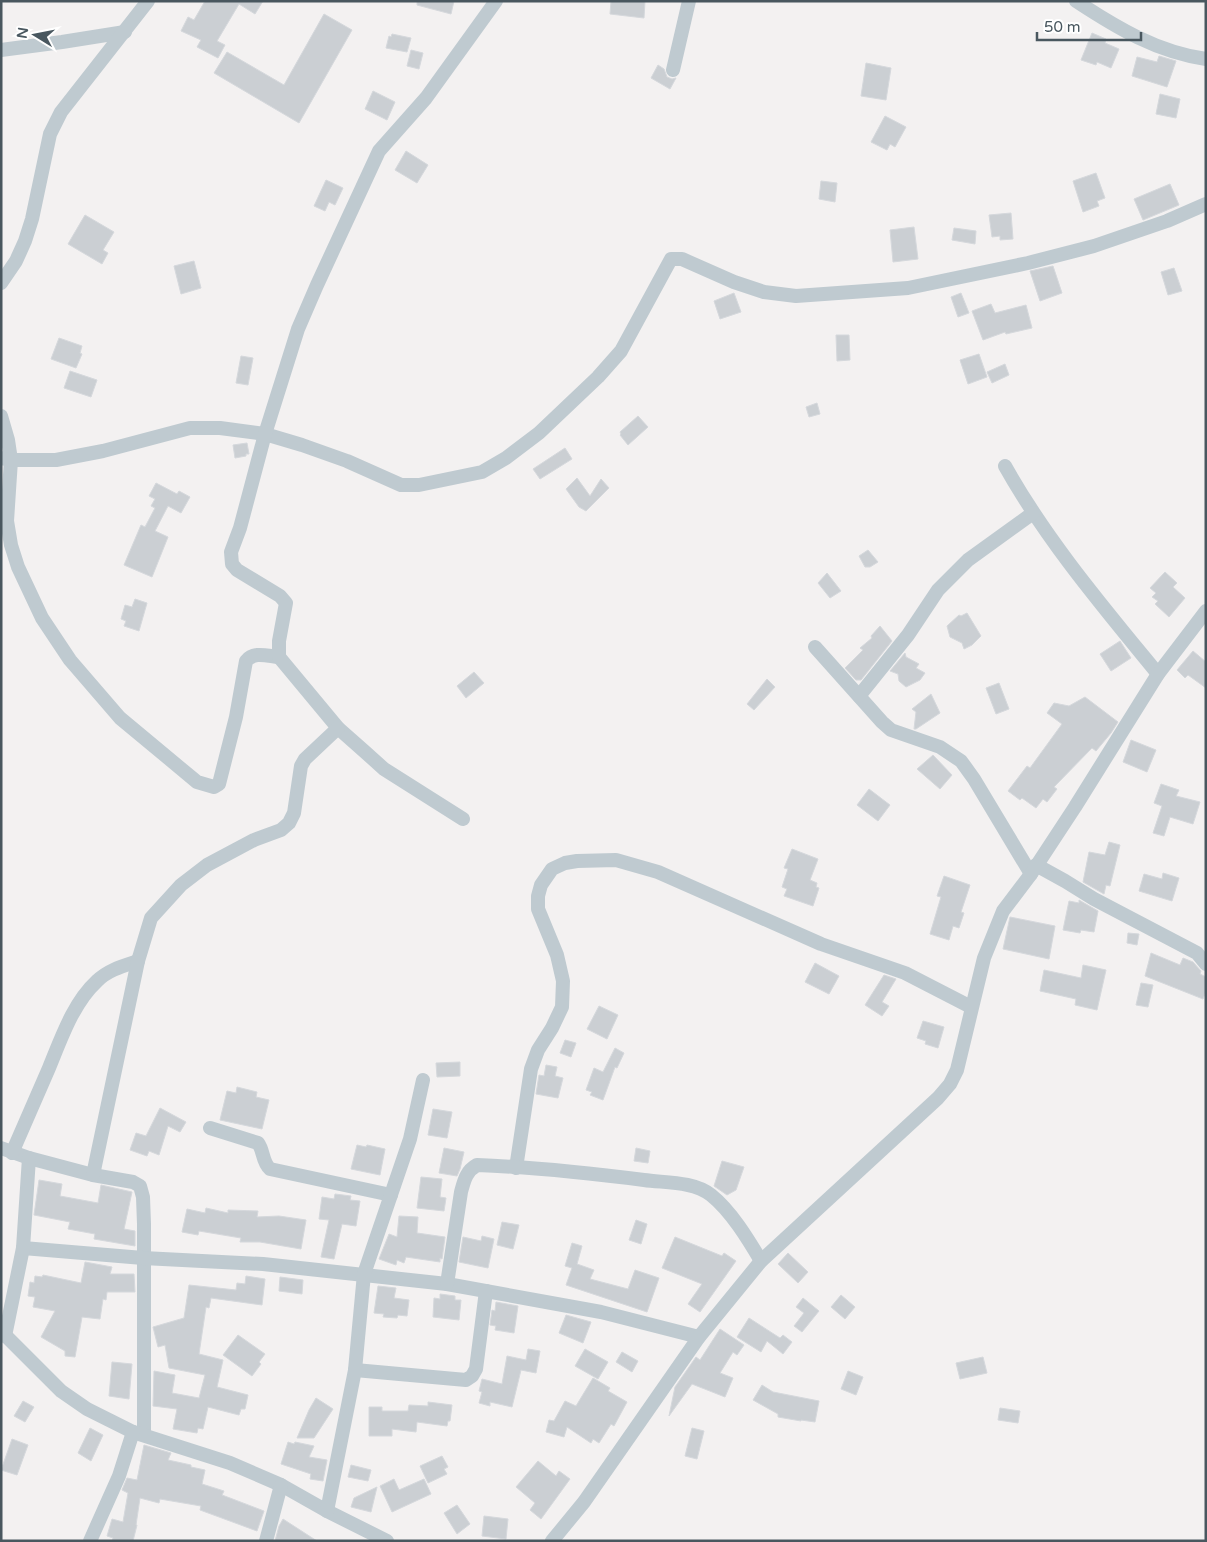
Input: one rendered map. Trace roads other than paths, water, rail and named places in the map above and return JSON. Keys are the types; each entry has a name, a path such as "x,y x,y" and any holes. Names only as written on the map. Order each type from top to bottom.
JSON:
{"street":[{"path":"1,283 16,262 25,241 32,219 50,134 61,112 148,1"},
{"path":"279,658 279,641 286,613 286,603 280,596 237,570 230,559 265,434 298,329 379,151 426,98 496,1"},
{"path":"673,70 689,1"},
{"path":"1076,1 1118,28 1151,45 1184,56 1206,59"},
{"path":"1,50 125,32"},
{"path":"6,459 56,460 103,451 190,428 220,428 265,434 347,462 401,485 419,485 482,472 506,458 539,433 598,377 621,350 671,259 682,259 734,282 764,292 796,296 908,288 1028,263 1094,246 1168,221 1206,204"},
{"path":"1,416 8,440 6,459 7,521 11,545 18,567 42,618 70,660 120,718 197,782 214,787 219,784 236,717 246,661 250,656 256,654 279,658 338,728 384,769 463,820"},
{"path":"1005,466 1033,514 1108,613 1158,674"},
{"path":"859,696 908,635 938,590 968,560 1033,514"},
{"path":"552,1541 584,1502 699,1337 761,1261 938,1098 950,1084 957,1070 984,958 1003,911 1034,869 1075,807 1158,674 1206,611"},
{"path":"815,647 891,730 940,747 961,761 1034,869 1065,881 1094,899 1197,953 1206,964"},
{"path":"93,1174 138,961 150,918 181,885 207,865 254,840 281,830 289,823 294,813 301,766 305,759 338,728"},
{"path":"516,1168 531,1069 538,1050 552,1028 562,1007 562,981 557,955 538,908 538,896 542,885 552,869 565,863 616,860 658,872 821,944 905,973 971,1007"},
{"path":"90,1541 139,1434 145,1350 143,1198 140,1186 133,1182 29,1158 7,1150 81,999 96,981 105,974 116,968 138,961"},
{"path":"326,1512 354,1370 364,1274 410,1140 422,1080"},
{"path":"210,1128 258,1143 263,1149 265,1164 270,1169 391,1195"},
{"path":"29,1158 23,1248 8,1288 3,1334 61,1391 87,1410 139,1434 230,1463 281,1485 326,1512 387,1541"},
{"path":"447,1284 461,1192 470,1169 477,1165 571,1171 683,1184 701,1189 710,1195 728,1214 761,1261"},
{"path":"23,1248 143,1258 263,1264 447,1284 601,1312 699,1337"},
{"path":"354,1370 466,1380 472,1376 476,1369 486,1291"},
{"path":"266,1541 281,1485"}]}
